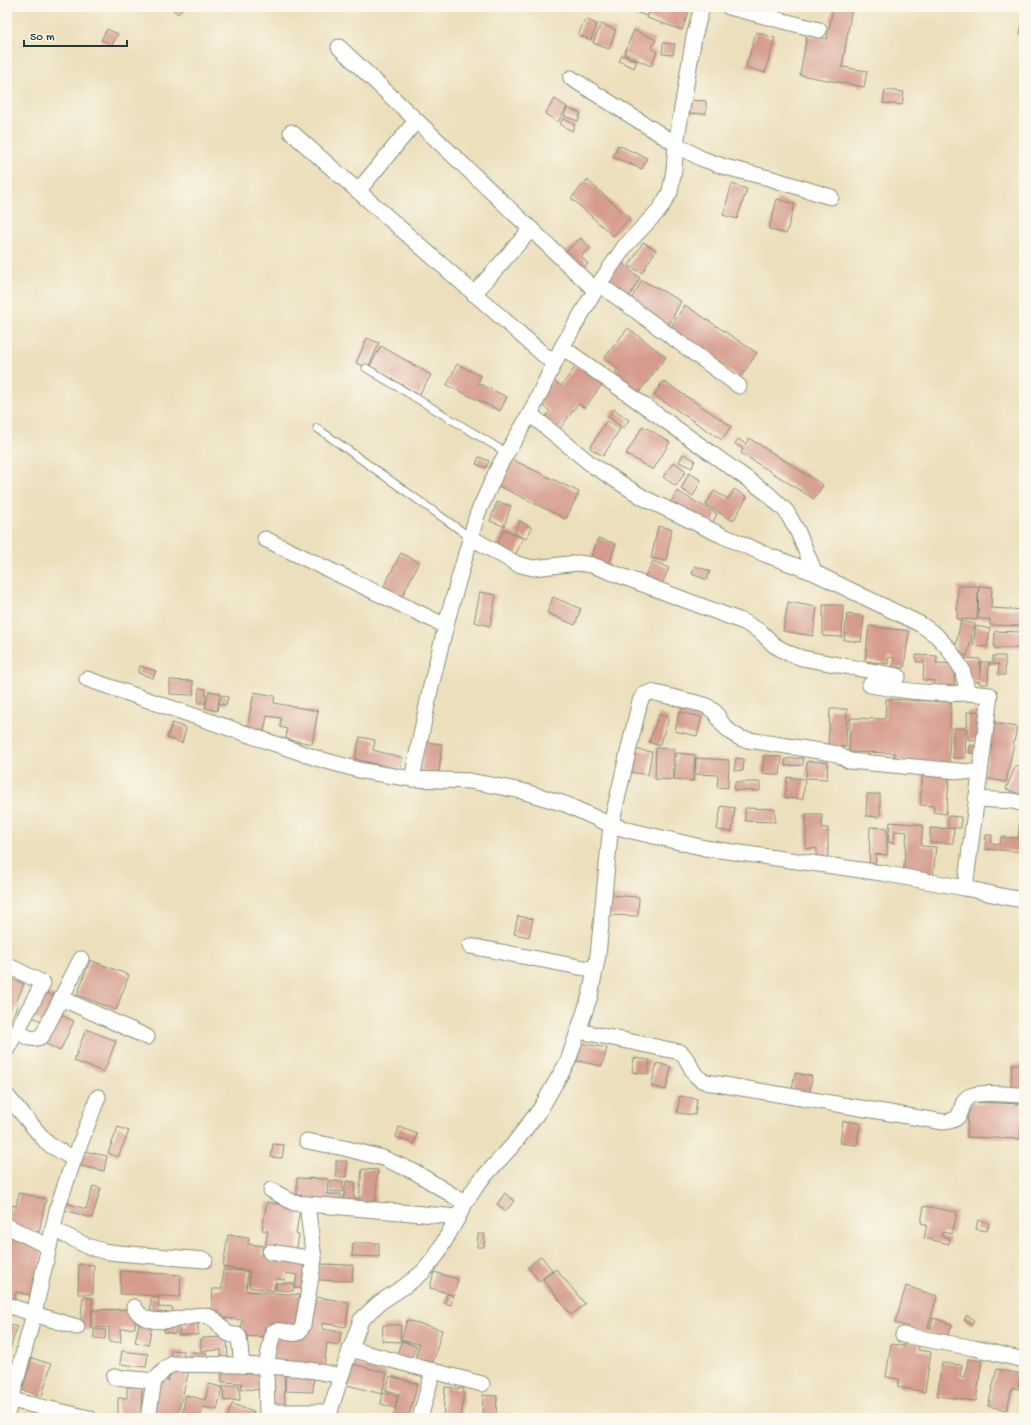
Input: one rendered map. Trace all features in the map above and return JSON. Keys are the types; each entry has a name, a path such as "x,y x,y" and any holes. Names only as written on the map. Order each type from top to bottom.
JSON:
{"street":[{"path":"412,779 431,686 477,515 499,466 530,414 553,363 597,287 625,246 660,209 670,192 674,170 676,144 694,37 702,7"},
{"path":"729,7 819,30"},
{"path":"338,47 531,230 597,287 739,386"},
{"path":"571,78 700,158 725,167 769,178 831,197"},
{"path":"358,191 416,121"},
{"path":"291,132 553,363"},
{"path":"474,294 531,230"},
{"path":"562,347 767,493 786,511 798,532 815,573"},
{"path":"530,414 592,465 644,498 767,555 815,573 920,624 936,635 948,648 962,670 968,693"},
{"path":"470,537 517,564 533,568 578,564 592,565 744,622 761,632 774,644 788,653 898,676"},
{"path":"264,539 446,626"},
{"path":"87,679 319,759 362,771 412,779 470,781 522,791 565,804 611,825 705,848 882,873 1024,900"},
{"path":"870,685 907,692 928,694 968,693 990,695 965,888"},
{"path":"307,1204 314,1259 301,1330 298,1333 292,1334 282,1330 273,1332 266,1366 267,1415 329,1415 361,1320 379,1303 423,1272 436,1256 465,1203 479,1182 512,1145 541,1108 568,1061 590,996 600,945 611,825 640,701 644,696 651,692 705,705 715,712 723,725 733,734 742,739 837,754 849,761 980,773"},
{"path":"976,799 1013,801 1024,804"},
{"path":"470,946 595,970"},
{"path":"17,1031 31,1039 37,1039 42,1036 81,959"},
{"path":"7,965 43,983 7,1049"},
{"path":"62,998 147,1037"},
{"path":"579,1031 680,1052 685,1056 693,1073 698,1079 706,1082 943,1122 950,1122 956,1119 964,1102 971,1095 1024,1095"},
{"path":"7,1096 48,1144 74,1159"},
{"path":"89,1418 9,1406 34,1314 58,1206 98,1097"},
{"path":"307,1141 344,1148 383,1158 415,1172 465,1203"},
{"path":"270,1190 294,1203 458,1217"},
{"path":"7,1226 49,1247"},
{"path":"53,1229 87,1246 103,1251 205,1260"},
{"path":"270,1252 314,1259"},
{"path":"7,1305 78,1327"},
{"path":"134,1307 143,1317 152,1320 172,1320 199,1315 214,1318 226,1332 230,1335 237,1335 239,1337 242,1365"},
{"path":"903,1335 974,1348 1024,1360"},
{"path":"350,1349 482,1384"},
{"path":"148,1418 154,1381 167,1367 173,1364 221,1366 242,1365 294,1368 341,1376"},
{"path":"420,1418 433,1371"},
{"path":"114,1378 154,1381"}],"lane":[{"path":"366,368 506,453"},
{"path":"317,428 470,537"}],"building":[{"path":"170,7 184,7 178,14"},
{"path":"633,7 650,7 647,16 632,11"},
{"path":"651,7 679,7 689,11 682,30 647,18"},
{"path":"833,7 852,7 842,67 867,71 864,87 800,75 807,35 827,39"},
{"path":"1024,16 1024,35 1020,34"},
{"path":"585,19 597,24 591,40 578,35"},
{"path":"601,24 616,30 609,49 593,43"},
{"path":"107,29 118,34 112,45 101,40"},
{"path":"634,30 656,40 651,49 657,52 651,66 624,54"},
{"path":"756,32 775,38 765,73 746,67"},
{"path":"663,43 675,44 673,55 662,54"},
{"path":"622,55 637,61 634,68 619,61"},
{"path":"885,90 904,92 902,105 883,103"},
{"path":"555,99 567,107 558,122 545,114"},
{"path":"685,100 706,101 706,114 684,113"},
{"path":"567,108 581,113 578,121 564,116"},
{"path":"563,118 575,125 572,131 560,124"},
{"path":"618,145 647,158 642,169 613,157"},
{"path":"587,180 630,218 613,236 571,198"},
{"path":"732,184 747,189 737,219 723,215"},
{"path":"777,199 795,204 786,234 769,229"},
{"path":"581,238 590,248 581,256 588,264 579,272 563,254"},
{"path":"643,242 656,250 642,273 629,266"},
{"path":"620,261 640,278 626,302 604,282"},
{"path":"642,280 681,301 668,327 628,305"},
{"path":"685,305 757,353 740,378 669,330"},
{"path":"628,328 666,357 637,395 613,376 618,369 604,358"},
{"path":"367,338 379,343 368,368 356,363"},
{"path":"381,346 431,375 419,395 370,366"},
{"path":"457,364 481,376 478,383 507,397 500,411 447,385"},
{"path":"577,365 603,383 585,408 578,404 559,430 544,419 550,411 538,402 553,380 561,386"},
{"path":"663,381 731,426 722,440 654,395"},
{"path":"614,409 629,420 623,428 608,417"},
{"path":"606,421 620,429 603,456 590,448"},
{"path":"643,426 670,442 653,470 626,454"},
{"path":"749,438 823,485 814,499 741,453 743,449 735,444 738,439 746,444"},
{"path":"683,454 695,460 692,468 679,462"},
{"path":"505,456 579,492 566,519 493,483"},
{"path":"479,457 489,461 486,468 476,464"},
{"path":"674,462 686,471 676,486 663,477"},
{"path":"689,473 701,480 693,496 681,489"},
{"path":"734,489 747,497 733,521 706,505 714,491 728,499"},
{"path":"677,491 717,514 710,528 669,505"},
{"path":"497,502 511,506 504,526 490,521"},
{"path":"520,521 532,528 526,539 514,533"},
{"path":"658,526 672,529 666,561 651,558"},
{"path":"504,529 523,539 514,558 495,548"},
{"path":"598,538 616,544 607,570 589,563"},
{"path":"401,553 419,562 401,599 382,590"},
{"path":"653,561 669,568 660,588 643,580"},
{"path":"695,566 710,571 707,580 692,574"},
{"path":"958,586 978,586 977,620 957,619"},
{"path":"979,586 992,587 991,608 1024,610 1024,626 990,625 990,619 978,619"},
{"path":"480,592 496,595 490,626 474,622"},
{"path":"553,597 581,609 575,625 547,613"},
{"path":"788,602 817,607 813,636 783,631"},
{"path":"823,605 843,605 842,637 823,636"},
{"path":"847,614 864,616 861,642 844,640"},
{"path":"961,621 975,624 967,656 954,653"},
{"path":"869,626 909,631 904,668 893,667 894,658 889,657 888,664 865,661"},
{"path":"976,626 990,629 987,647 973,645"},
{"path":"995,631 1022,632 1022,648 994,648"},
{"path":"916,655 937,656 936,663 955,664 954,689 934,688 935,681 923,680 924,662 916,662"},
{"path":"993,656 1005,656 1005,675 998,675 999,664 989,664 989,662 993,662"},
{"path":"965,658 980,659 980,679 981,662 989,662 988,684 980,684 980,682 966,680"},
{"path":"140,666 156,671 153,678 138,673"},
{"path":"170,680 193,681 193,695 170,694"},
{"path":"199,688 206,689 206,703 198,703"},
{"path":"209,691 220,693 217,711 205,708"},
{"path":"254,692 275,696 274,703 318,711 312,744 286,739 287,729 280,727 281,718 267,716 264,731 247,728"},
{"path":"222,695 228,697 226,705 219,704"},
{"path":"886,699 951,702 949,763 894,761 895,753 849,752 850,718 885,719"},
{"path":"830,709 847,709 846,747 828,747"},
{"path":"981,711 982,739 968,740 967,712"},
{"path":"679,712 702,717 697,736 675,731"},
{"path":"659,714 669,718 659,746 649,742"},
{"path":"172,723 186,728 182,743 167,738"},
{"path":"994,723 1017,727 1006,782 984,778"},
{"path":"953,728 966,728 965,758 953,758"},
{"path":"360,737 375,740 373,750 403,758 400,770 355,759"},
{"path":"425,742 442,744 439,773 421,771"},
{"path":"970,745 979,747 978,754 969,753"},
{"path":"656,748 674,749 673,780 655,779"},
{"path":"633,749 652,752 648,775 629,772"},
{"path":"677,753 695,755 693,781 674,779"},
{"path":"764,755 782,757 780,775 762,773"},
{"path":"696,758 729,760 728,788 717,787 718,775 695,774"},
{"path":"736,758 744,759 743,771 734,770"},
{"path":"803,758 803,765 785,766 785,759"},
{"path":"807,761 828,762 827,779 806,778"},
{"path":"1016,765 1024,768 1024,796 1006,789"},
{"path":"923,771 950,774 946,814 933,812 934,806 920,805"},
{"path":"787,777 805,779 803,799 785,798"},
{"path":"735,782 760,782 760,791 734,790"},
{"path":"867,794 880,794 880,817 866,816"},
{"path":"721,806 735,808 732,832 717,830"},
{"path":"745,808 775,809 775,822 745,821"},
{"path":"806,814 822,814 822,828 828,828 828,863 817,863 817,848 806,849"},
{"path":"948,816 961,817 961,828 948,828"},
{"path":"1020,820 1024,820 1024,852 985,849 986,835 992,835 991,843 1000,844 1001,837 1018,838"},
{"path":"890,822 923,825 921,846 936,847 933,877 903,875 907,832 895,831 894,843 888,842"},
{"path":"870,827 887,828 887,855 876,854 875,869 869,869"},
{"path":"930,828 954,829 953,843 930,843"},
{"path":"607,895 639,897 638,916 606,915"},
{"path":"518,916 533,919 529,937 514,934"},
{"path":"90,960 129,975 116,1010 77,995"},
{"path":"7,977 24,984 7,1031"},
{"path":"42,991 57,997 47,1023 32,1017"},
{"path":"57,1013 74,1021 60,1051 44,1043"},
{"path":"86,1029 116,1041 104,1072 74,1061"},
{"path":"581,1043 607,1048 602,1066 577,1061"},
{"path":"634,1058 650,1060 648,1074 632,1072"},
{"path":"657,1063 671,1067 666,1090 651,1086"},
{"path":"1012,1064 1024,1064 1024,1090 1011,1089"},
{"path":"795,1073 812,1076 809,1098 791,1095"},
{"path":"680,1096 697,1099 695,1115 677,1113"},
{"path":"968,1102 1022,1104 1020,1139 967,1137"},
{"path":"843,1121 860,1123 857,1145 840,1143"},
{"path":"118,1127 129,1131 118,1157 108,1153"},
{"path":"399,1127 417,1134 414,1144 396,1137"},
{"path":"273,1144 284,1145 282,1158 271,1157"},
{"path":"79,1150 107,1156 104,1171 76,1165"},
{"path":"336,1161 347,1161 346,1177 336,1177"},
{"path":"362,1169 378,1170 375,1205 343,1202 346,1181 355,1182 354,1198 359,1199"},
{"path":"297,1178 328,1179 327,1194 341,1194 341,1202 297,1200"},
{"path":"330,1181 343,1181 343,1192 330,1191"},
{"path":"93,1186 101,1188 92,1218 61,1209 63,1202 86,1209"},
{"path":"19,1193 46,1199 39,1232 8,1225 12,1205 16,1206"},
{"path":"505,1193 514,1201 506,1211 497,1204"},
{"path":"267,1202 300,1208 296,1234 299,1235 296,1253 265,1248 268,1231 262,1230"},
{"path":"924,1206 957,1212 952,1234 942,1232 941,1236 950,1238 949,1244 924,1238 927,1225 921,1223"},
{"path":"978,1220 989,1223 987,1231 976,1229"},
{"path":"478,1234 485,1234 484,1247 477,1247"},
{"path":"228,1235 249,1238 248,1244 263,1246 261,1255 308,1262 304,1289 295,1288 297,1275 286,1273 285,1280 276,1279 274,1291 249,1287 250,1271 223,1267"},
{"path":"7,1237 29,1241 43,1246 34,1296 16,1292 14,1302 7,1301"},
{"path":"353,1243 379,1243 379,1257 352,1256"},
{"path":"541,1256 552,1270 539,1281 528,1267"},
{"path":"79,1264 94,1265 93,1294 78,1294"},
{"path":"319,1264 353,1265 352,1281 318,1280"},
{"path":"556,1269 585,1304 571,1315 543,1279"},
{"path":"223,1270 248,1271 246,1291 303,1295 301,1330 265,1327 264,1337 241,1336 242,1320 211,1316 213,1289 222,1289"},
{"path":"121,1271 181,1275 180,1297 120,1294"},
{"path":"434,1272 458,1279 454,1295 430,1288"},
{"path":"276,1283 294,1283 293,1291 276,1290"},
{"path":"906,1286 937,1296 928,1327 930,1328 933,1318 952,1324 947,1339 895,1323"},
{"path":"447,1294 453,1296 451,1305 444,1303"},
{"path":"310,1296 349,1302 346,1327 322,1323 322,1329 341,1332 339,1345 327,1343 324,1369 271,1362 275,1334 301,1337"},
{"path":"83,1297 93,1298 90,1329 80,1328"},
{"path":"151,1297 159,1298 158,1307 173,1308 172,1319 150,1317"},
{"path":"135,1309 135,1328 120,1329 121,1342 109,1342 109,1327 92,1328 92,1310"},
{"path":"967,1315 974,1320 972,1325 964,1320"},
{"path":"140,1318 153,1321 148,1345 135,1342"},
{"path":"188,1318 198,1318 198,1335 179,1335 179,1325 188,1326"},
{"path":"407,1320 442,1330 431,1370 413,1365 419,1344 401,1340"},
{"path":"166,1321 177,1323 175,1334 164,1332"},
{"path":"7,1323 17,1327 7,1359"},
{"path":"383,1325 401,1325 400,1342 382,1341"},
{"path":"94,1329 106,1330 105,1339 94,1338"},
{"path":"227,1337 228,1363 221,1364 221,1350 201,1351 201,1338"},
{"path":"402,1341 416,1346 410,1362 396,1356"},
{"path":"905,1342 919,1344 918,1350 931,1352 925,1392 898,1387 899,1379 886,1377 891,1344 904,1346"},
{"path":"171,1350 184,1351 183,1362 170,1360"},
{"path":"122,1351 148,1354 146,1367 120,1364"},
{"path":"192,1352 207,1353 207,1362 191,1361"},
{"path":"32,1358 51,1364 42,1396 22,1390"},
{"path":"968,1359 982,1361 976,1401 937,1396 942,1363 962,1365 960,1376 965,1377"},
{"path":"352,1364 387,1373 382,1394 347,1385"},
{"path":"173,1365 189,1370 177,1418 150,1418 158,1379 168,1381"},
{"path":"284,1369 285,1410 269,1410 268,1370"},
{"path":"997,1369 1021,1374 1018,1389 1012,1388 1007,1410 988,1406"},
{"path":"222,1371 262,1373 262,1390 241,1389 242,1383 222,1382"},
{"path":"286,1372 314,1373 313,1392 285,1391"},
{"path":"390,1376 418,1384 408,1418 393,1418 399,1394 386,1390"},
{"path":"209,1384 222,1387 217,1410 203,1407 200,1418 181,1418 186,1395 205,1400"},
{"path":"239,1385 240,1400 224,1401 223,1386"},
{"path":"127,1387 142,1387 141,1418 118,1418 118,1398 127,1398"},
{"path":"445,1387 464,1389 461,1418 443,1418"},
{"path":"383,1393 398,1396 395,1408 381,1404"},
{"path":"483,1395 497,1396 496,1418 482,1418"},
{"path":"232,1404 254,1412 252,1418 227,1418"}]}
